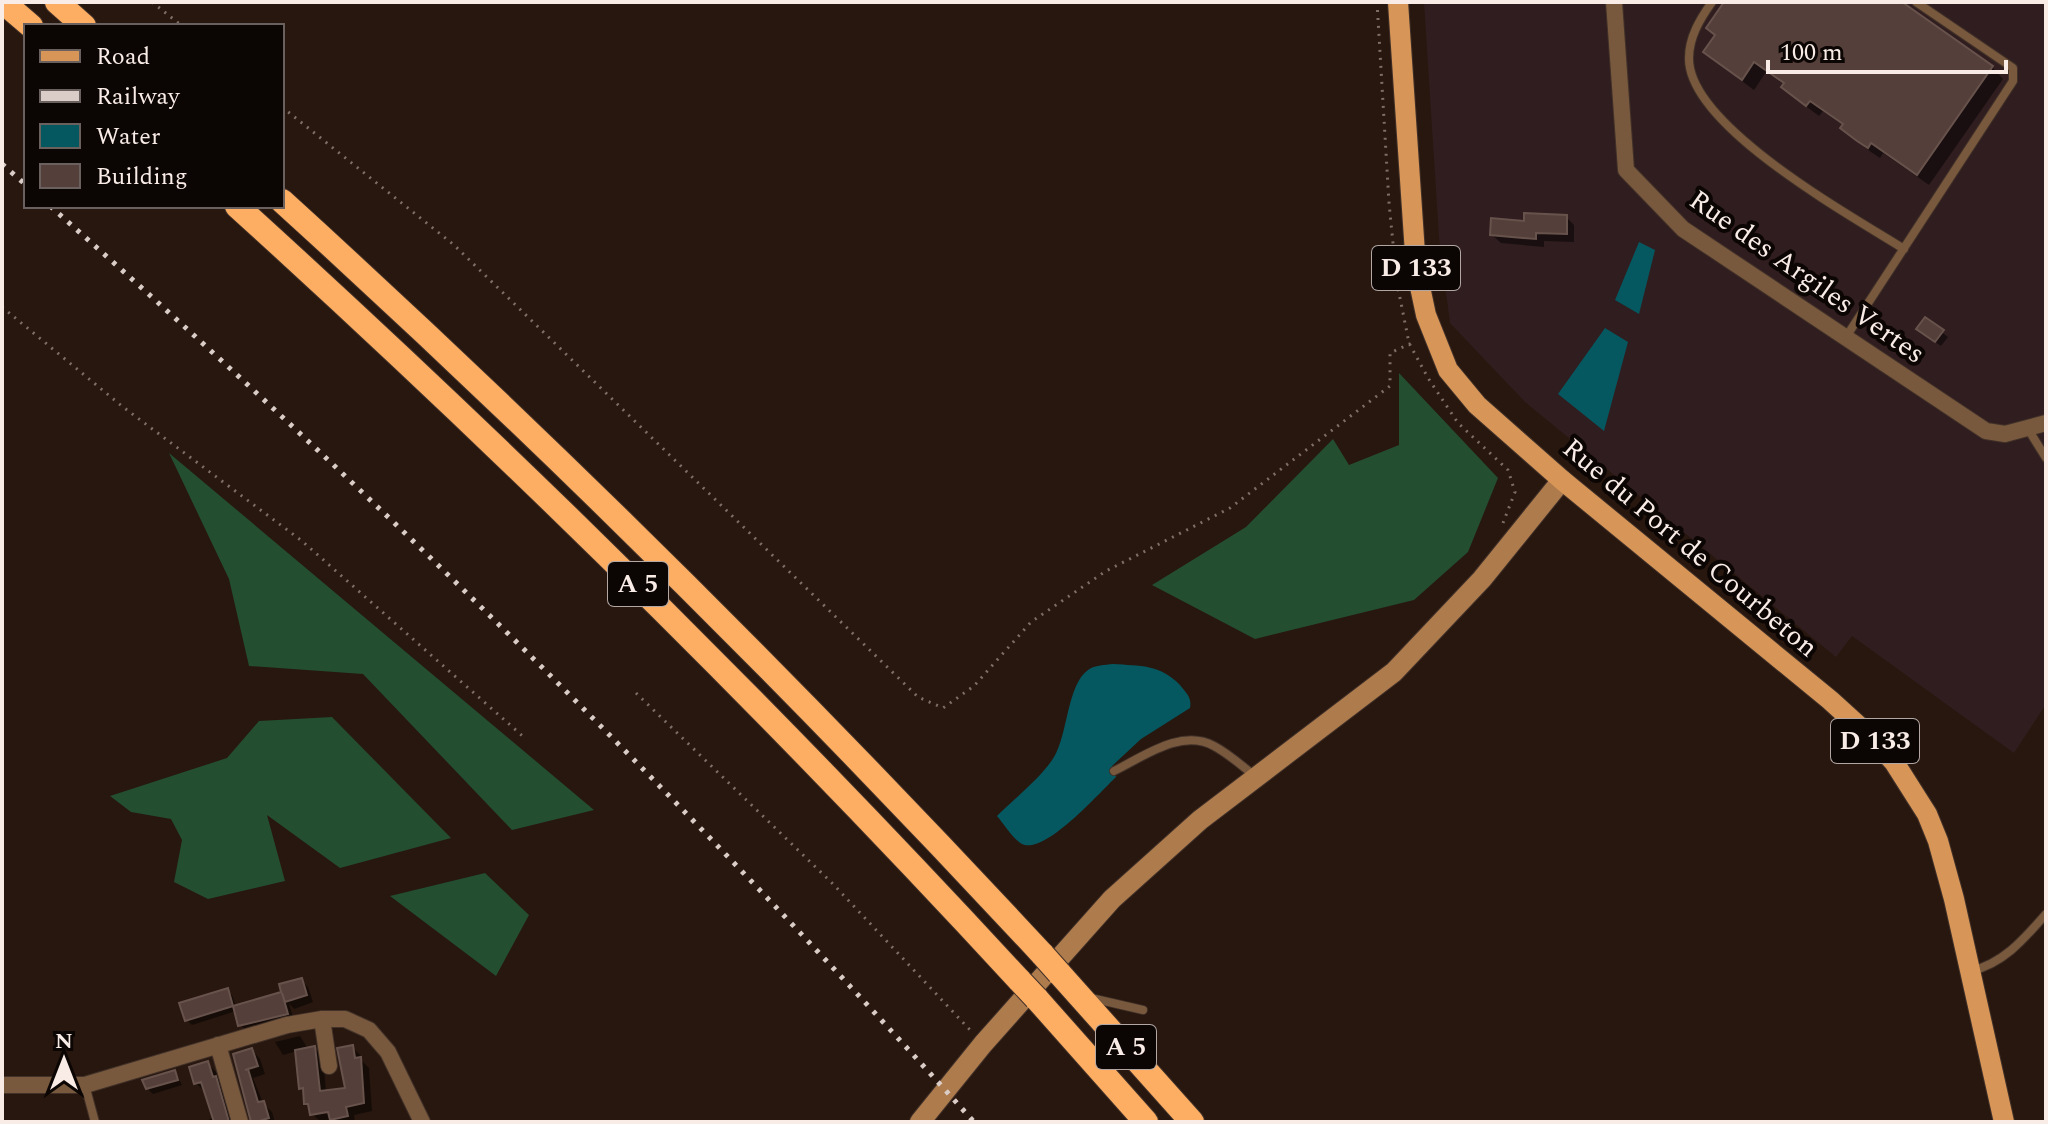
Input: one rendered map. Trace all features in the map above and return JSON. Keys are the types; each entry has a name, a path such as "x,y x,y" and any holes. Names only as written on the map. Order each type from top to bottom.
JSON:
{"highway":[{"path":"3,2 29,24"},
{"path":"57,2 82,24"},
{"name":"A 5","path":"284,203 608,505 856,756 1051,964 1192,1122"},
{"name":"A 5","path":"239,208 389,344 590,536 830,778 1146,1122"}],"main road":[{"name":"Rue du Port de Courbeton","path":"1398,2 1416,268 1432,336 1448,370 1477,405 1562,480 1830,700 1894,762 1927,814 1938,841 2004,1122"}],"street":[{"name":"Rue des Argiles Vertes","path":"1614,2 1626,170 1683,229 1986,431 2005,434 2027,428"},
{"path":"2027,428 2046,423"},
{"path":"920,1122 983,1044 1112,899 1200,820 1359,700 1423,645 1482,579 1562,480"},
{"path":"322,1019 329,1066"},
{"path":"2,1085 85,1085 287,1025 345,1019 369,1030 388,1052 422,1122"},
{"path":"218,1045 240,1122"}],"lane":[{"path":"1712,2 1698,22 1688,60 1698,90 1734,132 1781,173 1904,249"},
{"path":"1846,338 2013,81 2013,68 1916,2"},
{"path":"2027,428 2046,458"},
{"path":"1114,771 1173,742 1194,741 1211,744 1256,777"},
{"path":"1970,971 1989,967 2018,946 2046,914"},
{"path":"1079,995 1143,1010"},
{"path":"85,1085 95,1122"}],"path":[{"path":"152,2 180,24"},
{"path":"284,109 454,245 918,697 943,708 974,686 1031,622 1106,571 1230,508 1390,386 1390,353 1432,336"},
{"path":"2,307 123,407 302,541 526,739"},
{"path":"636,693 833,884 911,971 983,1044"}],"shaded area":[{"path":"1424,2 2046,2 2046,704 2014,753 1852,636 1836,657 1525,402 1450,323 1439,237"}],"green space":[{"path":"1399,373 1498,478 1468,552 1414,600 1255,639 1152,585 1246,527 1333,439 1349,465 1399,445"},
{"path":"169,453 594,810 512,830 363,674 249,666 229,579"},
{"path":"332,717 451,838 340,868 267,815 285,881 208,899 174,882 182,840 171,819 131,812 110,796 227,758 259,721"},
{"path":"485,873 529,915 496,976 390,896"}],"water":[{"path":"1639,242 1655,250 1639,314 1615,300"},
{"path":"1605,328 1628,342 1604,431 1558,394"},
{"path":"1113,664 1149,667 1165,673 1186,693 1190,708 1141,739 1112,766 1116,777 1071,821 1044,840 1032,845 1022,844 997,816 1054,757 1081,677 1094,667"}],"building":[{"path":"1724,2 1902,2 1993,66 1917,175 1871,143 1868,148 1857,141 1840,128 1843,124 1810,101 1806,106 1781,87 1784,83 1754,62 1742,80 1703,52 1715,35 1706,28"},
{"path":"1524,213 1567,215 1567,234 1536,233 1536,239 1490,235 1491,218 1524,221"},
{"path":"1925,317 1944,330 1935,342 1916,329"},
{"path":"302,978 307,995 285,1002 282,993 288,1014 238,1026 233,1006 281,992 279,984"},
{"path":"228,988 233,1006 185,1021 179,1003"},
{"path":"353,1045 355,1058 361,1057 364,1103 346,1107 348,1116 330,1120 328,1112 310,1115 308,1104 304,1104 303,1088 299,1089 295,1050 315,1046 320,1091 345,1088 337,1048"},
{"path":"252,1048 258,1066 248,1069 258,1102 264,1101 269,1118 256,1122 251,1122 233,1054"},
{"path":"208,1061 213,1077 216,1076 229,1122 214,1122 201,1082 194,1084 189,1067"},
{"path":"175,1070 178,1080 146,1089 142,1080"}],"railway":[{"path":"2,164 24,183"},
{"path":"52,208 291,425 526,651 753,883 974,1122"}]}
